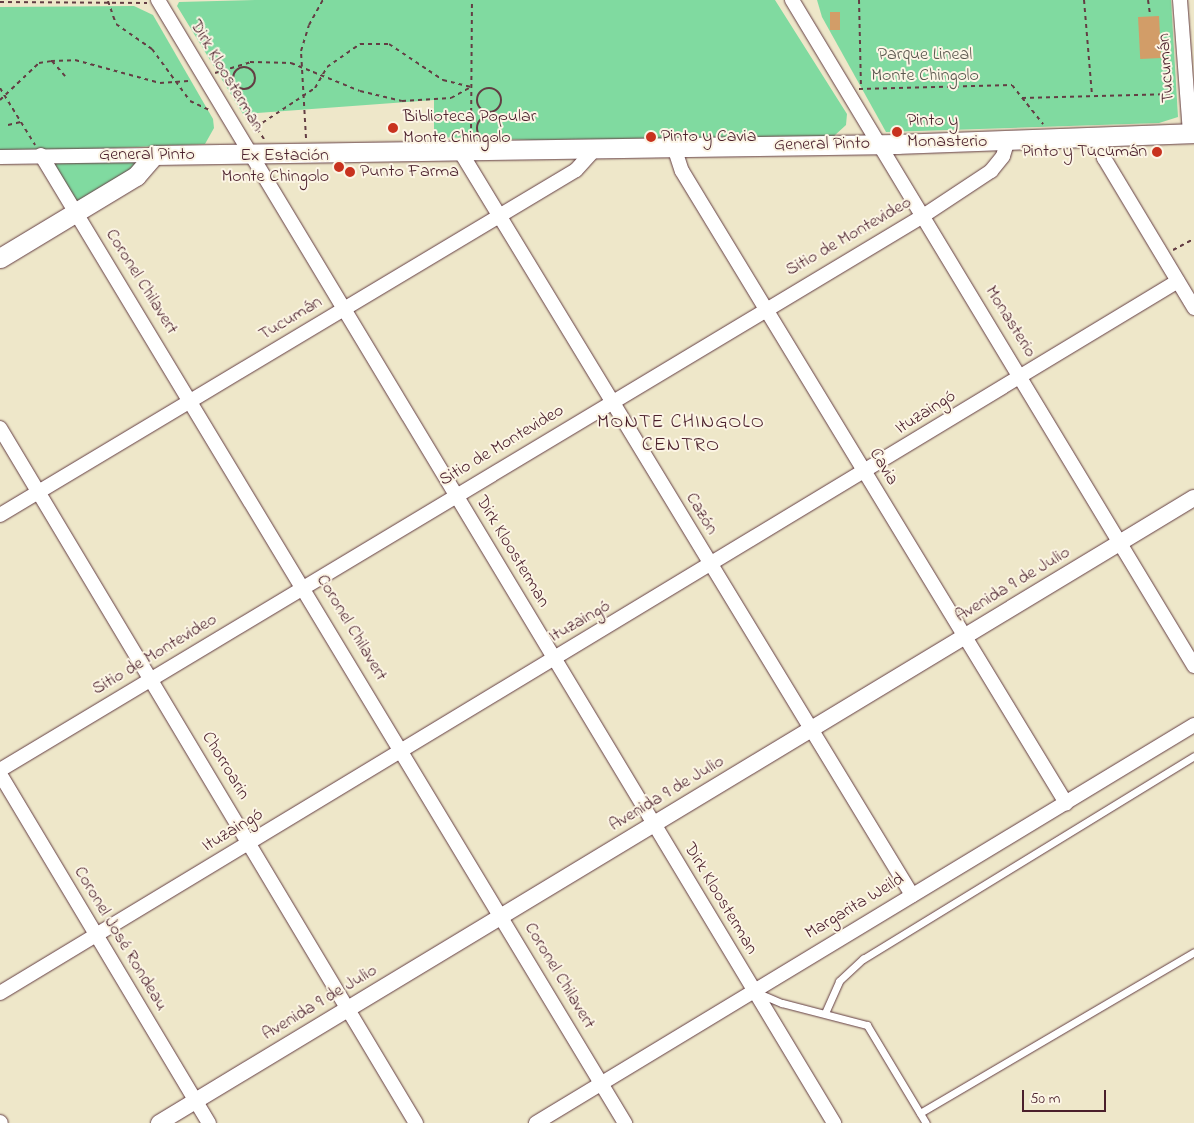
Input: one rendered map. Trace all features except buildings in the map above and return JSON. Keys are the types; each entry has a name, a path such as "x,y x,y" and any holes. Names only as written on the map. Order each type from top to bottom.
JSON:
{"main road":[{"name":"General Pinto","path":"154,155 880,144 1098,138 1192,133"},
{"path":"0,258 136,176 154,155"}],"street":[{"name":"Monasterio","path":"792,0 1022,377 1194,666"},
{"name":"Tucumán","path":"1180,0 1189,46 1192,133"},
{"name":"Dirk Kloosterman","path":"155,3 206,76 456,496 834,1123"},
{"path":"1098,138 1104,158 1194,308"},
{"name":"Sitio de Montevideo","path":"0,770 767,307 923,216 991,171 1004,156 1008,140"},
{"name":"Cavia","path":"674,147 682,171 767,307 865,473 1066,803"},
{"name":"Tucumán","path":"0,515 576,170 596,148"},
{"name":"Cazón","path":"465,151 497,216 612,402 810,731 912,895"},
{"name":"Coronel Chilavert","path":"41,155 403,749 625,1123"},
{"name":"General Pinto","path":"0,157 154,155"},
{"name":"Ituzaingó","path":"0,993 249,844 403,749 711,567 1178,281"},
{"name":"Chorroarin","path":"0,428 416,1123"},
{"name":"Avenida 9 de Julio","path":"159,1123 349,1010 501,915 654,826 1122,544 1194,498"},
{"name":"Margarita Weild","path":"536,1123 1194,725"},
{"name":"Coronel José Rondeau","path":"0,774 209,1123"}],"lane":[{"path":"824,1013 839,981 863,959 1194,756"},
{"path":"920,1113 1194,952"},
{"path":"753,990 782,1004 867,1025 926,1123"}],"path":[{"path":"108,0 116,24 152,49 176,85 190,101 214,111 210,103"},
{"path":"0,2 141,0 155,3"},
{"path":"306,153 302,67 304,38 323,0"},
{"path":"465,151 471,102 472,0"},
{"path":"859,0 861,89"},
{"path":"1084,0 1092,96"},
{"path":"1148,0 1150,14"},
{"path":"273,153 256,127 319,84 322,76 342,55 360,44 378,42 402,50 443,80 471,87"},
{"path":"0,100 6,98 39,63 51,61 75,60 176,85 196,80 191,72"},
{"path":"51,61 65,76"},
{"path":"206,76 265,61 302,67 322,76 402,101 451,98 471,87"},
{"path":"242,66 254,74 246,88 233,80 242,66"},
{"path":"857,89 1012,85 1046,128"},
{"path":"0,88 38,150 28,150"},
{"path":"471,102 477,102 488,114 495,117 501,127 496,138 488,140 477,129 481,118 488,114 499,107 498,92 484,89 477,102"},
{"path":"1022,98 1179,94"},
{"path":"8,125 21,122"},
{"path":"1162,255 1194,239"}],"green space":[{"path":"255,0 775,0 847,114 846,125 834,136 534,140 434,137 434,100 243,114 177,6 179,2"},
{"name":"Parque Lineal Monte Chingolo","path":"817,0 1171,0 1178,117 1159,123 886,132 822,17"},
{"path":"134,6 153,15 213,119 214,128 205,144 0,153 0,7"},
{"path":"41,155 154,155 76,213"}],"place":[{"name":"Biblioteca Popular Monte Chingolo","path":"393,128"},
{"name":"Pinto y Monasterio","path":"897,132"},
{"name":"Pinto y Cavia","path":"651,137"},
{"name":"Pinto y Tucumán","path":"1157,152"},
{"name":"Ex Estación Monte Chingolo","path":"339,167"},
{"name":"Punto Farma","path":"350,172"}],"district":[{"name":"MONTE CHINGOLO CENTRO","path":"681,434"}]}
